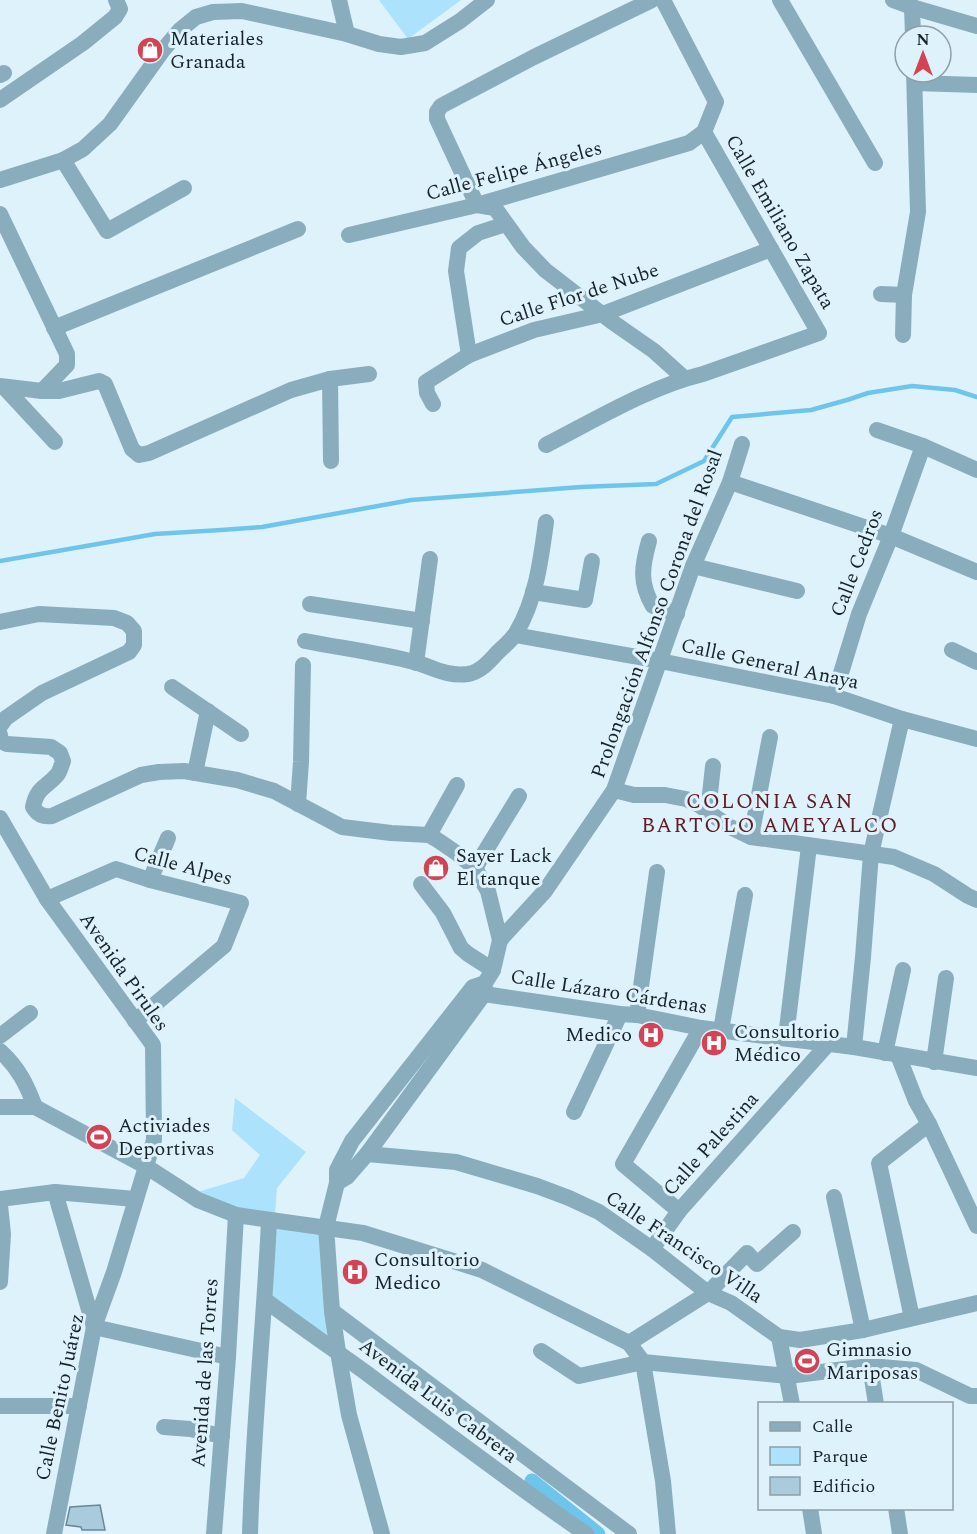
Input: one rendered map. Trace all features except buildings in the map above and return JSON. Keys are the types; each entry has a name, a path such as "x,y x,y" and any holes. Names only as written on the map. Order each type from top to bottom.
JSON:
{"street":[{"path":"0,100 83,43 115,17 120,9 116,0"},
{"path":"339,0 347,34"},
{"path":"0,180 63,160 83,149 110,124 163,50 180,30 196,17 213,12 242,12 401,47 425,43 460,21 487,0"},
{"path":"546,446 648,393 684,378 654,351 545,270 523,247 495,208 477,205 437,119 437,112 441,106 534,57 652,0"},
{"name":"Calle Emiliano Zapata","path":"663,0 716,102 704,132 689,143"},
{"path":"780,0 875,163"},
{"path":"893,0 977,27"},
{"path":"912,7 913,24"},
{"path":"953,82 977,84"},
{"path":"903,335 904,295 918,212 914,84"},
{"name":"Calle Emiliano Zapata","path":"684,378 703,374 819,333 704,132"},
{"name":"Calle Felipe Ángeles","path":"349,235 477,205 689,143"},
{"path":"63,160 107,231 184,188"},
{"path":"4,221 67,354 67,364 42,391"},
{"path":"469,355 456,272 459,248 478,233 506,224"},
{"path":"54,328 298,229"},
{"name":"Calle Flor de Nube","path":"433,404 427,393 426,382 469,355 534,330 603,314 771,249"},
{"path":"881,294 904,295"},
{"path":"2,387 59,391 99,381 105,384 132,449 139,455 149,453 291,390 330,379 369,374"},
{"path":"330,379 331,460"},
{"path":"2,387 55,442"},
{"path":"877,430 922,446 977,470"},
{"name":"Prolongación Alfonso Corona del Rosal","path":"500,940 545,891 614,790 693,566 730,482 742,444"},
{"name":"Calle Cedros","path":"834,696 859,614 891,536 922,446"},
{"path":"730,482 891,536 977,572"},
{"path":"305,641 416,663 450,674 469,674 486,665 515,635 533,592 546,522"},
{"path":"649,542 644,559 643,582 646,595 653,606 677,614"},
{"path":"416,663 430,559"},
{"path":"533,592 585,600 592,561"},
{"path":"693,566 797,591"},
{"path":"310,604 422,621"},
{"path":"0,622 39,614 114,618 127,623 134,631 135,645 129,652 42,693 6,718 0,726"},
{"name":"Calle General Anaya","path":"515,635 834,696 902,719 977,739"},
{"path":"952,650 977,662"},
{"path":"298,804 303,665"},
{"path":"172,687 241,734"},
{"path":"195,773 208,711"},
{"path":"854,1047 870,854 902,719"},
{"path":"0,735 1,741 7,744 51,747 60,753 63,761 58,774 35,798 33,807 44,817 52,816 141,775 195,773 237,780 274,791 342,826 391,834 430,833 475,868 488,891 500,940 484,983 367,1154 337,1183"},
{"path":"751,837 770,738"},
{"path":"708,812 713,766"},
{"path":"430,833 457,785"},
{"path":"614,790 633,795 665,795 686,799 699,805 728,826 751,837 894,857 934,874 977,900"},
{"path":"475,868 519,796"},
{"name":"Avenida Pirules","path":"0,818 47,899 153,1045 154,1140 147,1167"},
{"path":"150,880 168,838"},
{"path":"786,1037 809,846"},
{"name":"Calle Alpes","path":"47,899 116,869 241,903 225,946 135,1021"},
{"path":"574,1112 628,1015 657,872"},
{"path":"421,884 443,913 484,983"},
{"path":"721,1030 745,895"},
{"path":"903,970 892,1054 929,1124 977,1226"},
{"path":"934,1062 946,978"},
{"path":"382,1534 349,1415 332,1311 326,1227 337,1183 336,1170 352,1141 484,983"},
{"name":"Calle Lázaro Cárdenas","path":"484,983 628,1015 701,1028 786,1037 977,1068"},
{"path":"0,1035 30,1013"},
{"path":"679,1211 623,1164 701,1028"},
{"name":"Calle Palestina","path":"652,1249 679,1211 828,1044"},
{"path":"0,1051 10,1060 26,1084 35,1107"},
{"path":"0,1107 35,1107 147,1167 198,1200 236,1215 363,1233 482,1270 629,1343 643,1362 663,1481 668,1534"},
{"path":"912,1318 879,1163 929,1124"},
{"name":"Calle Francisco Villa","path":"367,1154 456,1162 569,1198 599,1212 652,1249 708,1293 731,1303 779,1337"},
{"name":"Calle Benito Juárez","path":"54,1534 94,1327 147,1167"},
{"path":"0,1199 55,1192 135,1198"},
{"path":"55,1192 94,1327 228,1356"},
{"path":"834,1197 862,1330"},
{"path":"0,1205 3,1234 0,1282"},
{"name":"Avenida de las Torres","path":"214,1534 236,1215"},
{"path":"250,1534 269,1221"},
{"path":"629,1343 708,1293 747,1253 757,1264 793,1232"},
{"name":"Avenida Luis Cabrera","path":"265,1300 303,1330 338,1352 586,1534"},
{"path":"792,1402 779,1337 800,1340 862,1330 977,1303"},
{"name":"Avenida Luis Cabrera","path":"332,1311 629,1534"},
{"path":"541,1351 579,1376 643,1362 788,1376 870,1366 916,1370 975,1398"},
{"path":"870,1366 876,1402"},
{"path":"0,1406 79,1406"},
{"path":"165,1427 190,1429 222,1436"},
{"path":"519,1487 533,1462"},
{"path":"810,1510 814,1534"},
{"path":"896,1510 900,1534"}],"green space":[{"path":"379,0 461,0 408,39"},
{"path":"235,1098 306,1152 277,1188 275,1215 240,1210 198,1192 244,1178 260,1155 232,1130"},
{"path":"274,1225 322,1232 331,1342 270,1296"}],"waterway":[{"path":"0,561 155,534 262,527 411,500 581,487 656,484 704,461 732,417 811,410 868,393 912,386 955,390 977,397"},
{"path":"532,1481 598,1534"}],"place":[{"name":"Materiales Granada","path":"150,50"},
{"name":"Sayer Lack El tanque","path":"436,868"},
{"name":"Medico","path":"651,1035"},
{"name":"Consultorio Médico","path":"714,1043"},
{"name":"Activiades Deportivas","path":"99,1137"},
{"name":"Consultorio Medico","path":"355,1272"},
{"name":"Gimnasio Mariposas","path":"807,1361"}],"district":[{"name":"COLONIA SAN BARTOLO AMEYALCO","path":"770,814"}]}
